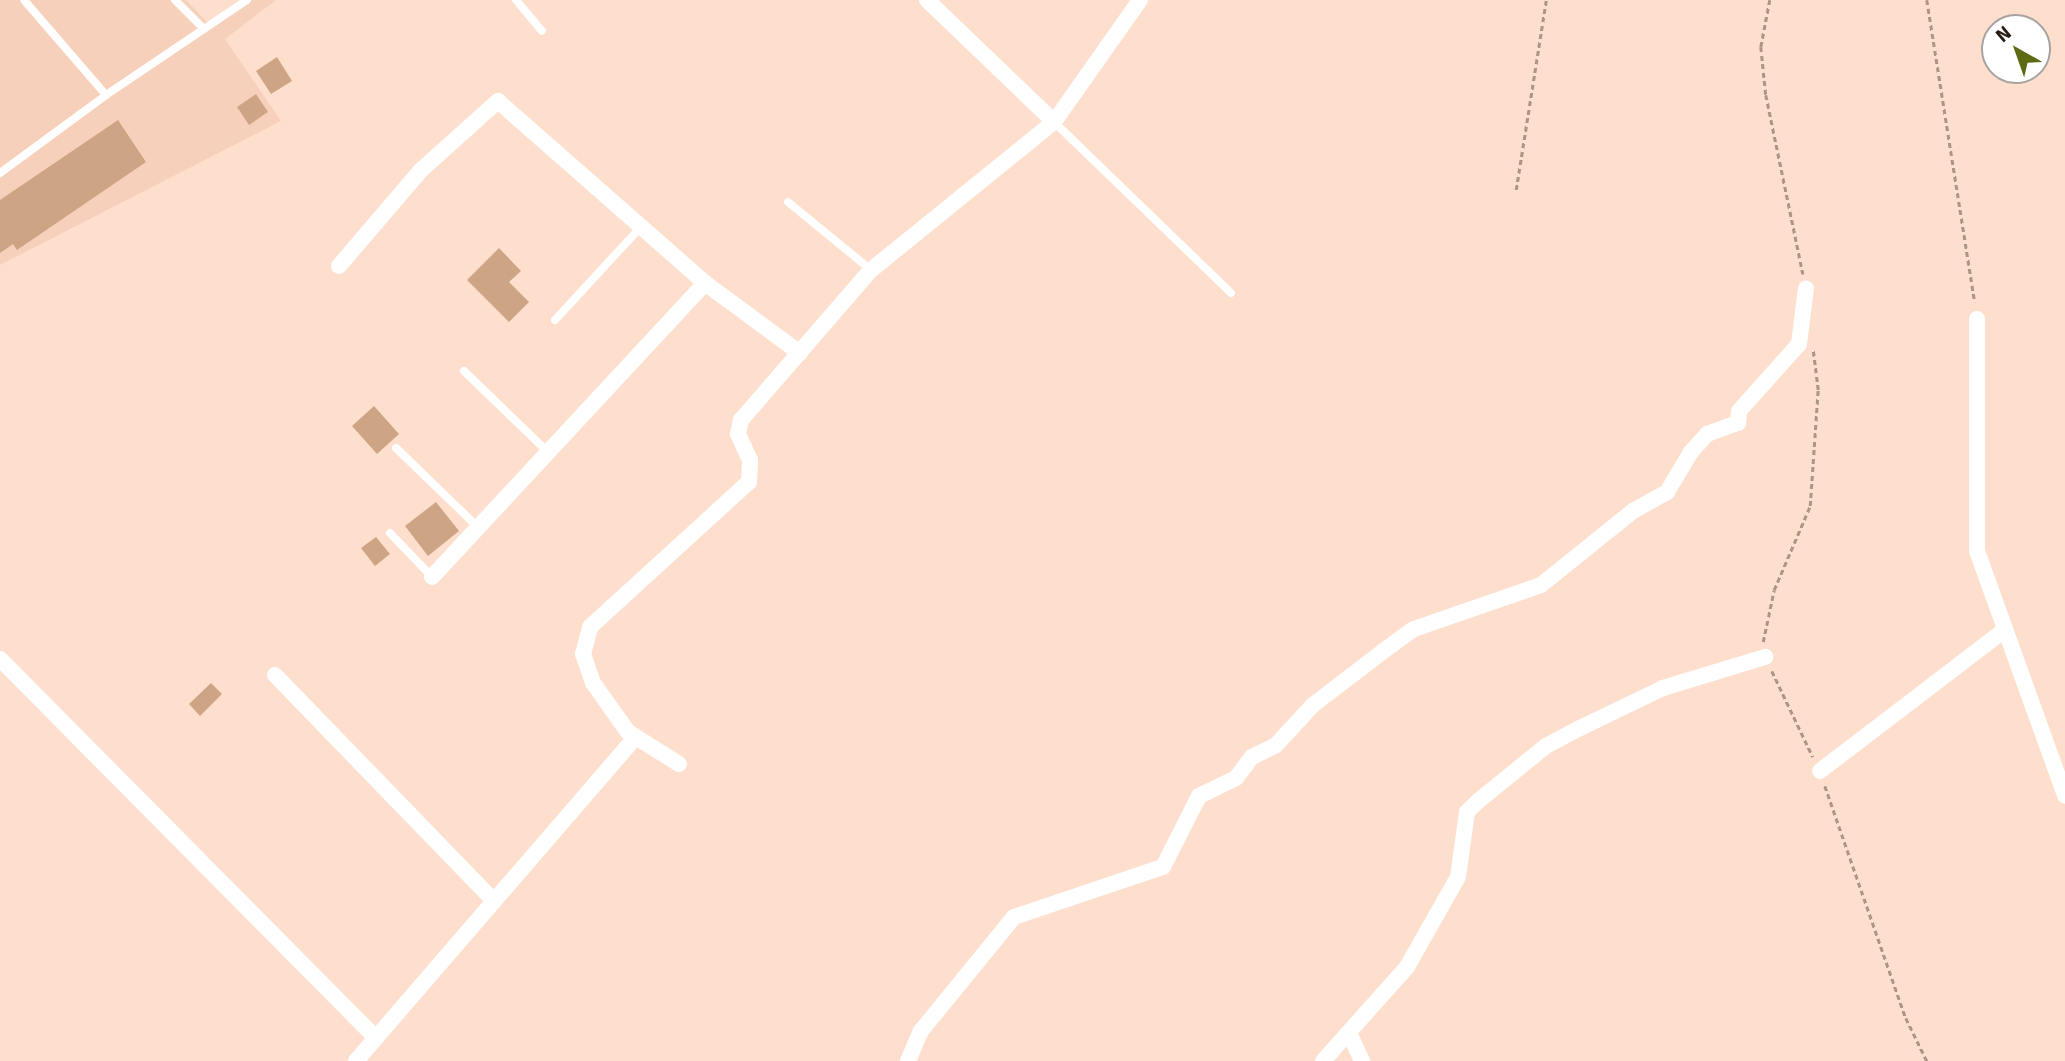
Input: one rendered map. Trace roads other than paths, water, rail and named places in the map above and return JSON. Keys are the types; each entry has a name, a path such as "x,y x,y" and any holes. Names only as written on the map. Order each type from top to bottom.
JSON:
{"street":[{"path":"927,0 1054,122"},
{"path":"679,764 635,737 593,683 583,654 586,635 750,482 750,460 738,434 741,421 871,270 1054,122 1140,0"},
{"path":"339,266 420,171 498,101 705,283 800,353"},
{"path":"432,577 551,454 705,283"},
{"path":"908,1061 921,1031 1014,917 1163,867 1199,796 1236,778 1252,757 1275,746 1321,698 1382,652 1414,629 1541,585 1633,511 1667,492 1707,434 1738,423 1739,411 1799,344 1805,288"},
{"path":"1977,319 1977,551 2003,631 2063,779 2065,796"},
{"path":"1820,771 2003,631"},
{"path":"1323,1061 1350,1034 1407,967 1448,896 1462,864 1467,812 1476,802 1546,746 1580,728 1663,688 1765,657"},
{"path":"0,659 376,1037"},
{"path":"275,675 494,901"},
{"path":"356,1061 635,737"},
{"path":"1350,1034 1362,1061"}],"lane":[{"path":"24,0 106,95"},
{"path":"175,0 204,29"},
{"path":"0,173 106,95 247,0"},
{"path":"516,0 542,31"},
{"path":"1054,122 1231,293"},
{"path":"788,202 871,270"},
{"path":"555,320 640,228"},
{"path":"464,371 551,454"},
{"path":"396,448 480,529"},
{"path":"390,533 432,577"}]}
